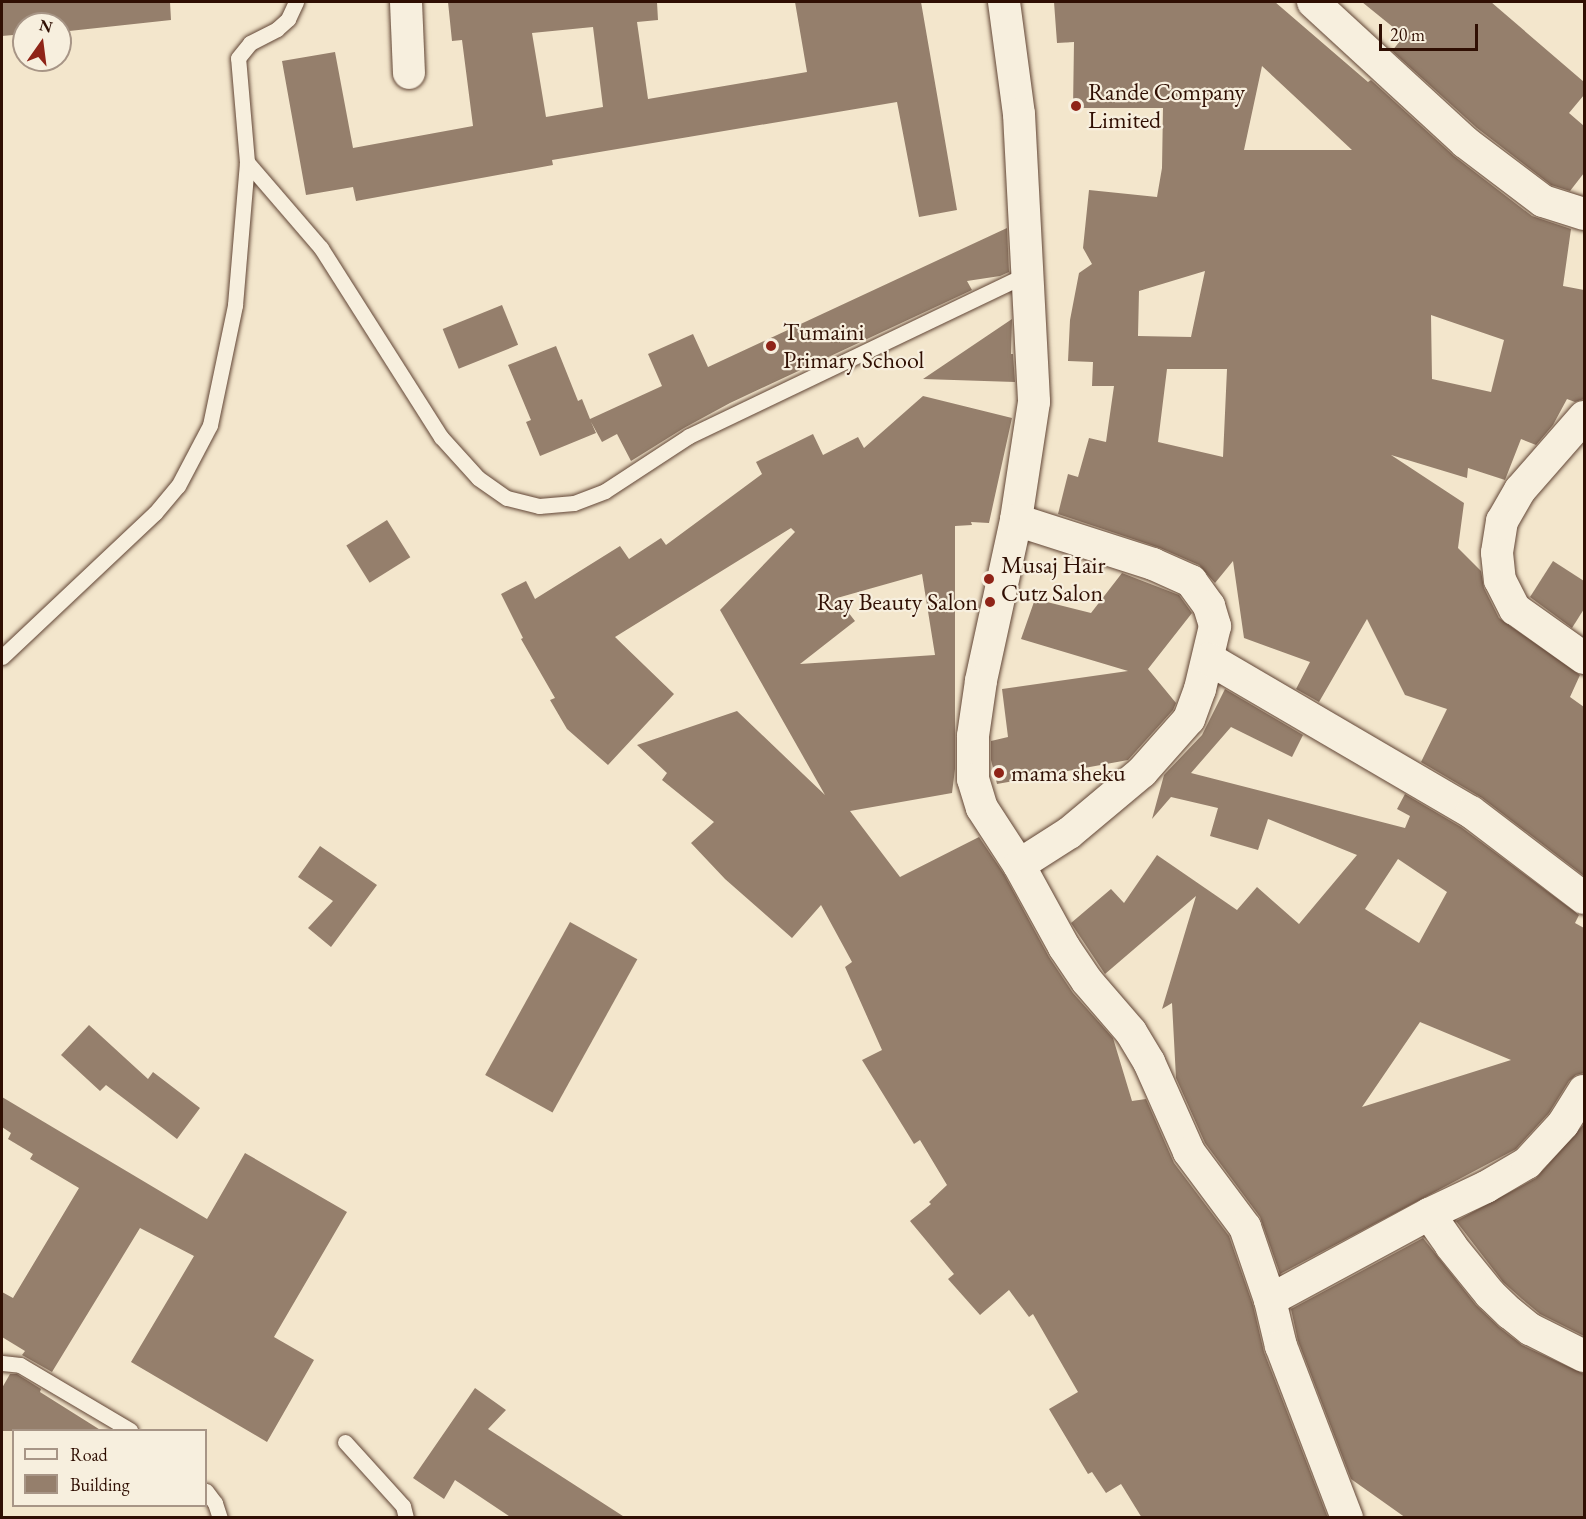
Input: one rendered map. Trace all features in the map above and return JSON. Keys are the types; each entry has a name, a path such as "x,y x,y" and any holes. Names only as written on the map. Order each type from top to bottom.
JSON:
{"street":[{"path":"406,2 409,73"},
{"path":"1004,2 1019,114 1034,402 1016,520 981,681 973,736 973,779 982,808 1064,947 1087,981 1131,1032 1153,1071 1189,1152 1245,1227 1270,1300 1281,1346 1347,1518"},
{"path":"1313,2 1465,142 1543,201 1584,214"},
{"path":"1584,417 1521,490 1502,521 1497,553 1500,580 1515,609 1584,658"},
{"path":"1016,520 1153,564 1191,581 1209,606 1215,626 1209,659 1189,719 1142,772 1069,833 1018,866"},
{"path":"1209,659 1472,812 1584,898"},
{"path":"1270,1300 1429,1214 1486,1187 1527,1163 1563,1124 1584,1091"},
{"path":"1429,1214 1470,1270 1510,1313 1530,1329 1584,1356"}],"lane":[{"path":"2,657 155,513 178,486 210,425 235,305 247,162 238,58 250,43 283,24 296,2"},
{"path":"247,162 321,248 441,437 488,485 507,498 539,506 574,503 605,491 689,436 1029,273"},
{"path":"2,1363 20,1365 127,1429"},
{"path":"345,1442 403,1506 406,1518"},
{"path":"207,1492 215,1503 220,1518"}],"building":[{"path":"2,2 170,2 171,20 72,31 72,12 12,12 12,35 2,36"},
{"path":"448,2 657,2 658,20 637,22 648,99 807,72 795,2 921,2 957,210 919,217 897,102 552,160 553,165 356,201 353,187 306,195 282,61 335,52 353,148 473,126 462,40 452,41","holes":["593,27 603,107 546,117 532,33"]},
{"path":"1054,2 1275,2 1368,82 1371,80 1454,156 1532,216 1571,229 1563,286 1584,290 1584,399 1575,402 1567,399 1553,425 1536,445 1521,439 1505,480 1468,468 1467,478 1391,455 1464,503 1458,548 1481,571 1484,588 1499,618 1580,675 1570,697 1584,707 1584,876 1482,798 1421,762 1447,709 1405,695 1367,619 1319,702 1296,689 1310,662 1244,638 1233,561 1215,583 1199,565 1160,548 1058,514 1068,474 1078,477 1089,438 1106,442 1114,386 1092,386 1093,362 1068,361 1070,320 1079,273 1092,264 1083,248 1089,190 1157,197 1162,168 1163,108 1073,108 1074,42 1057,43","holes":["1262,66 1352,150 1244,150","1205,271 1191,337 1138,336 1139,291","1431,315 1504,340 1491,392 1432,379","1167,369 1227,369 1223,457 1158,442"]},
{"path":"1362,2 1491,2 1584,82 1584,95 1569,113 1584,126 1584,173 1570,191 1551,185 1477,128 1392,51 1404,36"},
{"path":"1007,228 1009,272 1000,276 967,281 972,290 730,403 631,461 617,434 602,442 591,422 596,433 540,456 526,422 531,420 508,365 556,346 578,401 582,399 590,419 662,386 648,354 693,334 708,367"},
{"path":"502,305 518,345 459,369 443,329"},
{"path":"1012,319 1011,354 1013,354 1015,382 923,379"},
{"path":"923,396 1012,418 989,523 971,522 972,525 955,526 955,769 952,793 850,811 900,877 979,837 1004,874 1049,957 1073,993 1113,1038 1132,1101 1146,1099 1174,1163 1229,1236 1253,1305 1264,1352 1328,1518 1142,1518 1121,1484 1106,1493 1092,1472 1088,1474 1049,1409 1078,1392 1033,1314 1029,1317 1009,1290 980,1315 948,1279 954,1274 910,1221 931,1204 929,1202 947,1185 920,1140 914,1144 862,1060 882,1050 845,967 852,962 821,905 792,938 725,879 691,843 714,822 662,780 667,773 637,745 737,711 825,795 720,610 795,532 791,528 615,637 674,694 608,765 567,729 550,700 555,698 521,639 523,638 501,594 526,581 535,599 620,546 629,559 661,538 666,545 762,474 756,462 813,434 823,455 858,437 864,448","holes":["922,574 935,655 800,664 855,621 837,598"]},
{"path":"387,520 410,557 370,583 346,545"},
{"path":"1553,561 1584,581 1584,609 1572,628 1530,597"},
{"path":"1122,573 1179,595 1192,613 1148,669 1176,703 1173,710 1128,760 997,784 991,760 991,741 1008,737 1002,689 1128,671 1021,639 1035,599 1091,613"},
{"path":"1225,689 1303,735 1292,757 1231,727 1191,773 1405,828 1410,816 1397,809 1405,794 1461,827 1579,915 1575,923 1584,928 1584,1073 1576,1075 1569,1081 1549,1113 1516,1149 1280,1274 1260,1217 1205,1143 1176,1078 1172,1003 1162,1009 1196,896 1105,974 1071,923 1111,889 1124,903 1157,855 1237,910 1257,887 1299,924 1357,855 1268,819 1258,850 1210,836 1218,808 1171,797 1152,819 1164,775 1202,735","holes":["1398,859 1447,892 1419,943 1365,909","1420,1022 1511,1060 1362,1107"]},
{"path":"320,846 377,885 331,947 308,928 333,901 298,877"},
{"path":"570,922 637,959 553,1112 485,1075"},
{"path":"89,1025 148,1079 153,1072 200,1108 177,1139 106,1085 100,1091 61,1055"},
{"path":"2,1097 207,1219 245,1153 347,1212 274,1337 314,1360 267,1442 131,1362 194,1256 140,1228 52,1372 22,1355 25,1351 2,1337 2,1292 13,1298 79,1188 30,1159 33,1154 8,1139 11,1133 2,1127"},
{"path":"1584,1124 1584,1336 1540,1314 1503,1282 1456,1221 1536,1178"},
{"path":"1423,1238 1476,1305 1499,1327 1522,1345 1584,1374 1584,1518 1406,1518 1351,1479 1298,1341 1291,1309"},
{"path":"10,1374 17,1374 41,1389 40,1392 99,1429 2,1431 2,1388"},
{"path":"475,1388 506,1410 488,1429 626,1518 512,1518 455,1480 444,1499 413,1478"}],"place":[{"name":"Rande Company Limited","path":"1076,106"},
{"name":"Tumaini Primary School","path":"771,346"},
{"name":"Musaj Hair Cutz Salon","path":"989,579"},
{"name":"Ray Beauty Salon","path":"990,602"},
{"name":"mama sheku","path":"999,773"}]}
